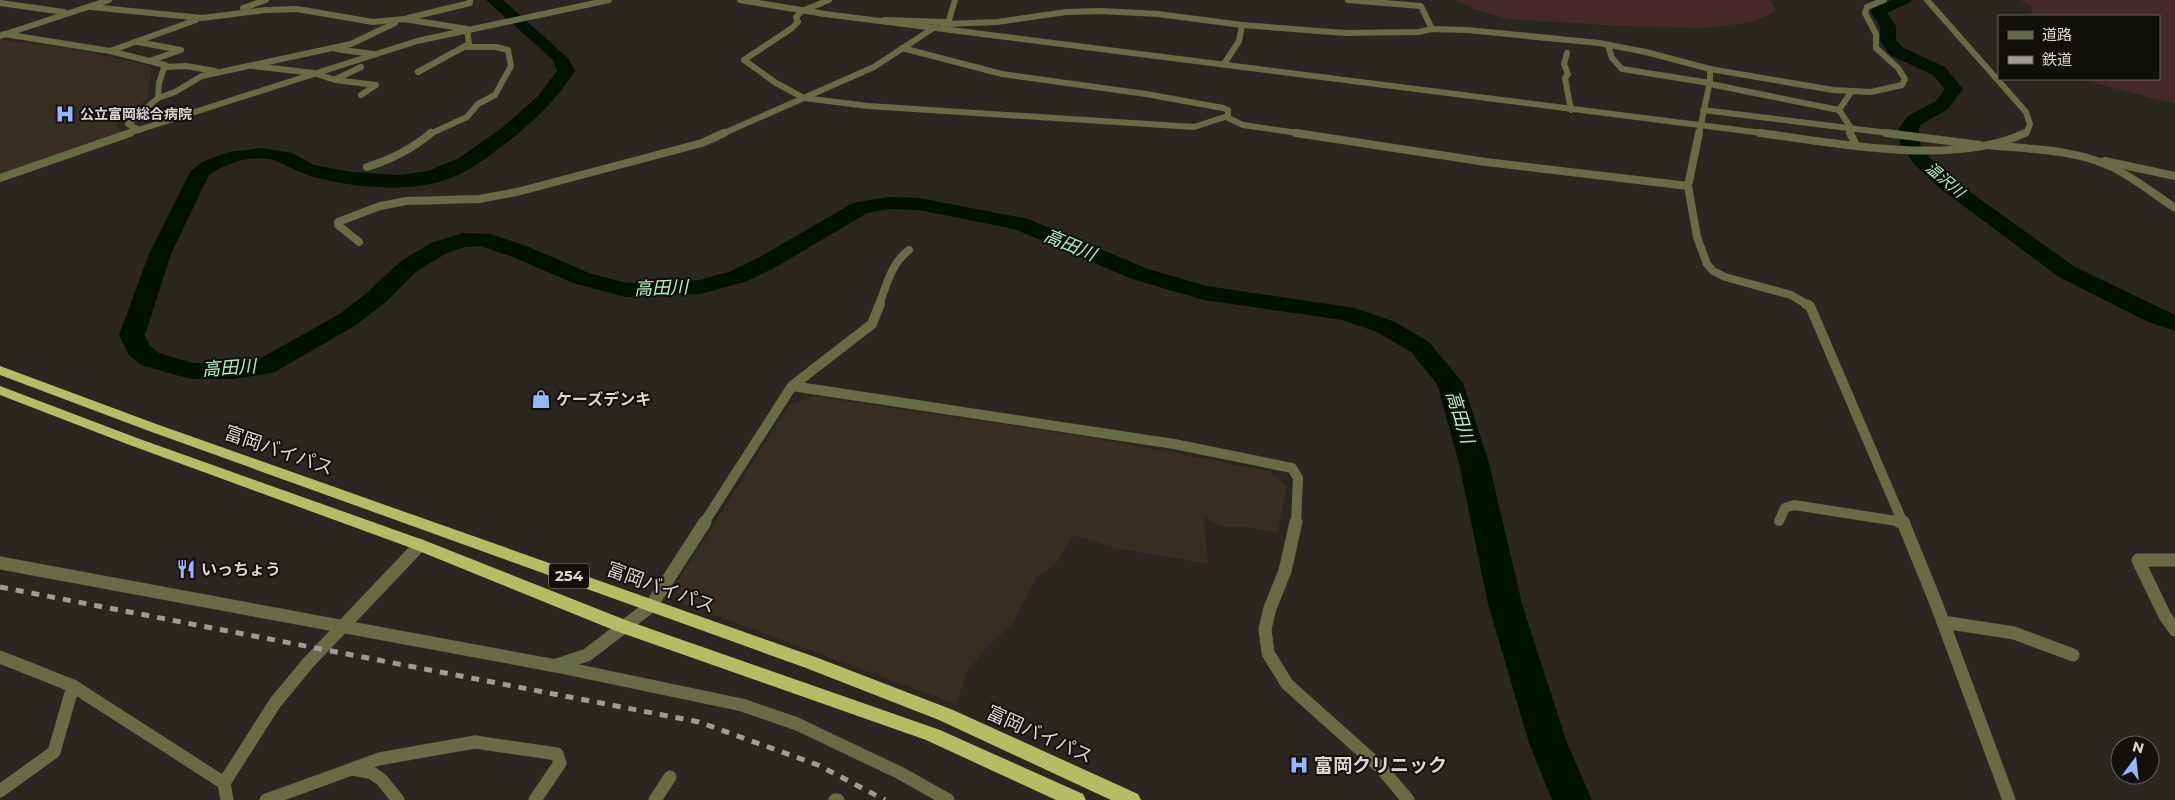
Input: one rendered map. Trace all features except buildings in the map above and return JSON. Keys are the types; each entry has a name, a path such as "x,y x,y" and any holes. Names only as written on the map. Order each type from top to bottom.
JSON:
{"highway":[{"name":"富岡バイパス","path":"0,370 154,428 812,663 946,715 1131,800"},
{"name":"254","path":"0,390 132,442 420,545 622,626 933,734 1076,800"}],"street":[{"path":"2,35 108,0"},
{"path":"234,13 266,0"},
{"path":"110,51 202,18 234,13 297,9 373,22 404,19 470,3 470,0"},
{"path":"0,178 139,130 373,54 488,24 609,0"},
{"path":"740,0 802,11 942,25 1700,127 1856,145 1955,149 1986,145 2021,136 2031,125 2031,119 2000,80"},
{"path":"829,0 802,11 796,16 798,22 792,28 744,60 776,84 804,98 868,106 1194,127 1202,126 1228,116"},
{"path":"359,242 338,225 338,222 380,206 406,202 479,199 517,192 702,144 874,67 942,25 954,0"},
{"path":"1348,0 1421,6 1432,29"},
{"path":"878,20 942,25 997,22 1066,12 1101,11 1158,14 1242,25 1345,33 1419,32 1432,29 1536,36 1608,45 1646,52 1710,69 1851,92 1886,90 1902,85 1905,79 1898,68 1876,48 1878,40 1876,31 1865,13 1867,7 1884,0"},
{"path":"1927,0 1998,78"},
{"path":"0,3 70,13"},
{"path":"90,7 202,18"},
{"path":"139,130 128,124 158,98 170,96 182,86 216,72 335,49 351,44 404,19 467,29"},
{"path":"1224,64 1240,41 1242,25"},
{"path":"418,72 469,44 467,29"},
{"path":"2,35 110,51 152,60 164,67 186,66 216,72"},
{"path":"137,42 181,50 152,60"},
{"path":"1608,45 1608,52 1617,66 1644,69 1839,110 1851,128 1849,130 1856,145"},
{"path":"367,167 381,163 419,143 434,131 467,117 478,104 495,95 511,66 508,50 496,47 463,48"},
{"path":"902,48 980,69 1017,76 1111,88 1223,108 1228,110 1228,118 1234,122 1260,128 1486,162 1688,186"},
{"path":"335,49 373,54"},
{"path":"1567,53 1564,64 1568,74 1565,78 1571,110"},
{"path":"247,65 314,73 335,80 376,85 361,95"},
{"path":"158,98 159,84 164,67"},
{"path":"335,80 361,67"},
{"path":"1710,69 1710,83 1688,186 1697,237 1707,264 1714,271 1725,276 1790,295 1803,300 1810,306 1903,522 1943,622 2009,800"},
{"path":"1839,110 1851,92"},
{"path":"1703,110 1937,141 2053,152 2175,176"},
{"path":"2090,159 2105,164 2175,208"},
{"path":"556,666 587,655 622,626 651,606 792,386 872,324 891,274 902,255 909,250"},
{"path":"792,386 1174,444 1292,468 1298,478 1296,521 1285,571 1268,615 1265,629 1268,653 1287,684 1382,769 1408,800"},
{"path":"1779,521 1785,508 1794,505 1903,522"},
{"path":"227,800 224,783 275,703 308,663 420,545"},
{"path":"2175,560 2138,560 2165,616 2175,630"},
{"path":"0,563 339,630 556,666 742,705 797,724 900,773 948,800"},
{"path":"1943,622 2014,633 2073,655"},
{"path":"0,657 73,686 224,783"},
{"path":"0,791 54,752 73,686"},
{"path":"266,800 379,759 474,742 557,754 560,763 535,800"},
{"path":"352,769 372,772 382,780 398,800"},
{"path":"655,800 670,777"}],"shaded area":[{"path":"1455,0 1766,0 1772,2 1775,11 1753,22 1703,28 1621,26 1508,19 1474,9"},
{"path":"2020,0 2175,0 2175,104 2084,80 2160,80 2160,15 2024,15 2033,12 2030,5"},
{"name":"公立富岡総合病院","path":"0,39 80,50 150,66 152,69 147,99 119,122 117,127 122,133 0,174"},
{"path":"814,396 1094,438 1269,471 1287,487 1277,533 1248,527 1223,527 1204,517 1208,564 1117,548 1073,535 1055,565 1037,576 1013,623 990,644 968,670 956,704 684,604 674,587 789,405"}],"waterway":[{"name":"高田川","path":"494,0 560,58 566,71 552,91 536,108 509,131 466,162 445,173 415,180 351,179 307,169 285,158 262,154 229,157 209,166 200,172 160,254 132,335 137,349 150,359 192,371 232,371 266,366 347,320 377,297 409,266 439,248 463,240 483,239 521,252 581,278 625,290 700,287 737,277 768,262 820,230 861,208 889,203 919,204 1020,224 1140,274 1204,293 1346,313 1386,327 1420,347 1450,383 1474,463 1505,604 1548,743 1572,800"},
{"name":"温沢川","path":"1904,0 1878,11 1888,26 1888,40 1896,51 1939,71 1954,89 1942,105 1915,120 1909,128 1910,144 1922,161 1949,186 2067,272 2155,316 2175,323"}],"railway":[{"path":"0,587 699,722 818,765 885,800"}],"place":[{"name":"公立富岡総合病院","path":"65,114"},
{"name":"ケーズデンキ","path":"541,399"},
{"name":"いっちょう","path":"186,569"},
{"name":"富岡クリニック","path":"1299,765"}]}
